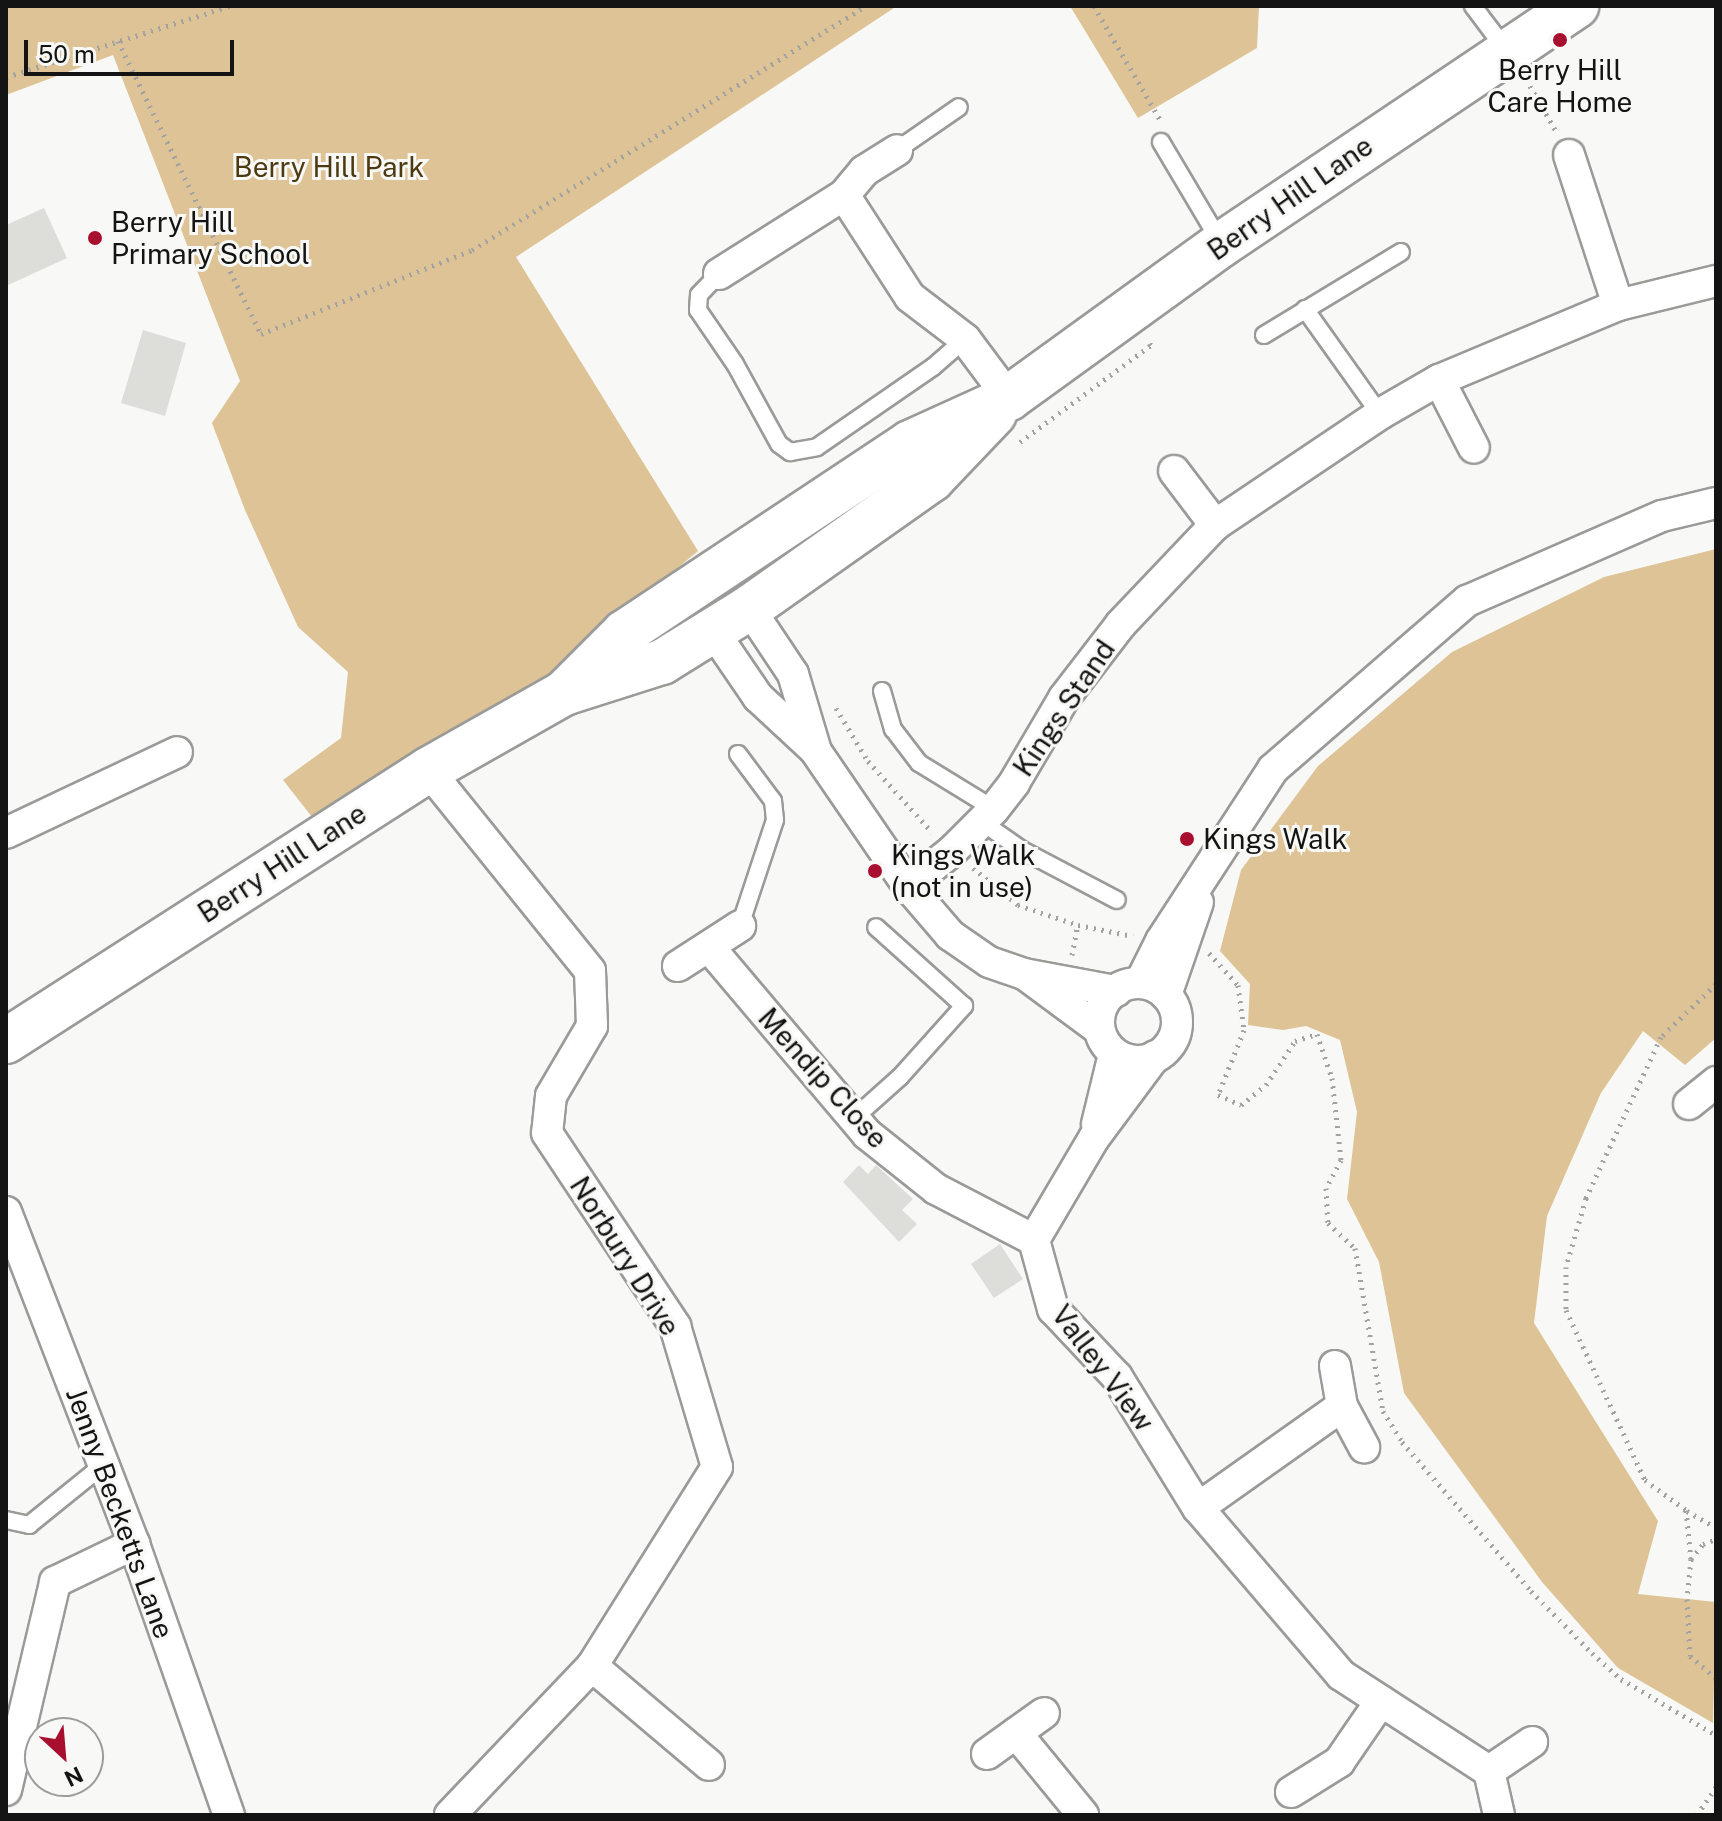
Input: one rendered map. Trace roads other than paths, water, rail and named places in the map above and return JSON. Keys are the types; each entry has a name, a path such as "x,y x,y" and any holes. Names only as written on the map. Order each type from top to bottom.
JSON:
{"street":[{"name":"Berry Hill Lane","path":"708,605 749,608 932,479 1009,398 1222,244 1576,6"},
{"path":"719,274 844,195 864,171 897,150"},
{"path":"1569,155 1580,180 1618,305"},
{"path":"844,195 910,297 965,339 1009,398"},
{"name":"Kings Stand","path":"908,886 952,851 988,816 1014,783 1064,698 1112,636 1215,525 1380,414 1439,380 1618,305 1716,281"},
{"path":"1439,380 1474,448"},
{"name":"Berry Hill Lane","path":"6,1041 428,770 564,693 708,605 910,443 1009,398"},
{"path":"1174,471 1215,525"},
{"path":"1094,1138 1107,1041 1100,1011 1140,989 1173,944 1207,869 1273,769 1467,601 1662,516 1716,503"},
{"path":"708,605 758,697 815,750 908,886 950,935 989,962 1024,974 1140,989 1177,1021 1173,1040 1155,1056 1094,1138 1034,1240"},
{"path":"749,608 793,674 815,750"},
{"path":"6,833 177,752"},
{"name":"Norbury Drive","path":"428,770 590,971 592,1026 551,1096 547,1133 675,1326 717,1467 592,1666 450,1815"},
{"path":"678,966 740,926"},
{"name":"Mendip Close","path":"709,947 853,1119 936,1189 1034,1240"},
{"path":"1024,974 1128,1060 1145,1061 1155,1056"},
{"path":"1689,1104 1716,1082"},
{"name":"Jenny Becketts Lane","path":"6,1212 134,1544 229,1815"},
{"name":"Valley View","path":"1034,1240 1053,1309 1117,1377 1198,1508 1341,1675 1489,1771"},
{"path":"1335,1366 1342,1406 1364,1447"},
{"path":"1198,1508 1342,1406"},
{"path":"6,1790 55,1582 134,1544"},
{"path":"592,1666 709,1765"},
{"path":"1291,1792 1339,1762 1381,1701"},
{"path":"987,1754 1044,1713"},
{"path":"1016,1733 1083,1815"},
{"path":"1499,1815 1489,1771 1532,1742"}],"lane":[{"path":"1473,6 1507,51"},
{"path":"897,150 959,107"},
{"path":"1165,139 1222,244"},
{"path":"1264,335 1401,252"},
{"path":"719,274 699,295 698,310 735,364 779,444 790,452 817,447 933,367 965,339"},
{"path":"1305,309 1380,414"},
{"path":"882,691 893,729 919,763 988,816 1022,850 1117,900"},
{"path":"738,754 773,801 775,820 740,926"},
{"path":"853,1119 900,1077 964,1006 876,927"},
{"path":"6,1520 29,1525 103,1465"}],"place":[{"name":"Berry Hill Care Home","path":"1560,40"},
{"name":"Berry Hill Primary School","path":"95,238"},
{"name":"Kings Walk","path":"1187,839"},
{"name":"Kings Walk (not in use)","path":"875,871"}],"park label":[{"name":"Berry Hill Park","path":"329,167"}]}
